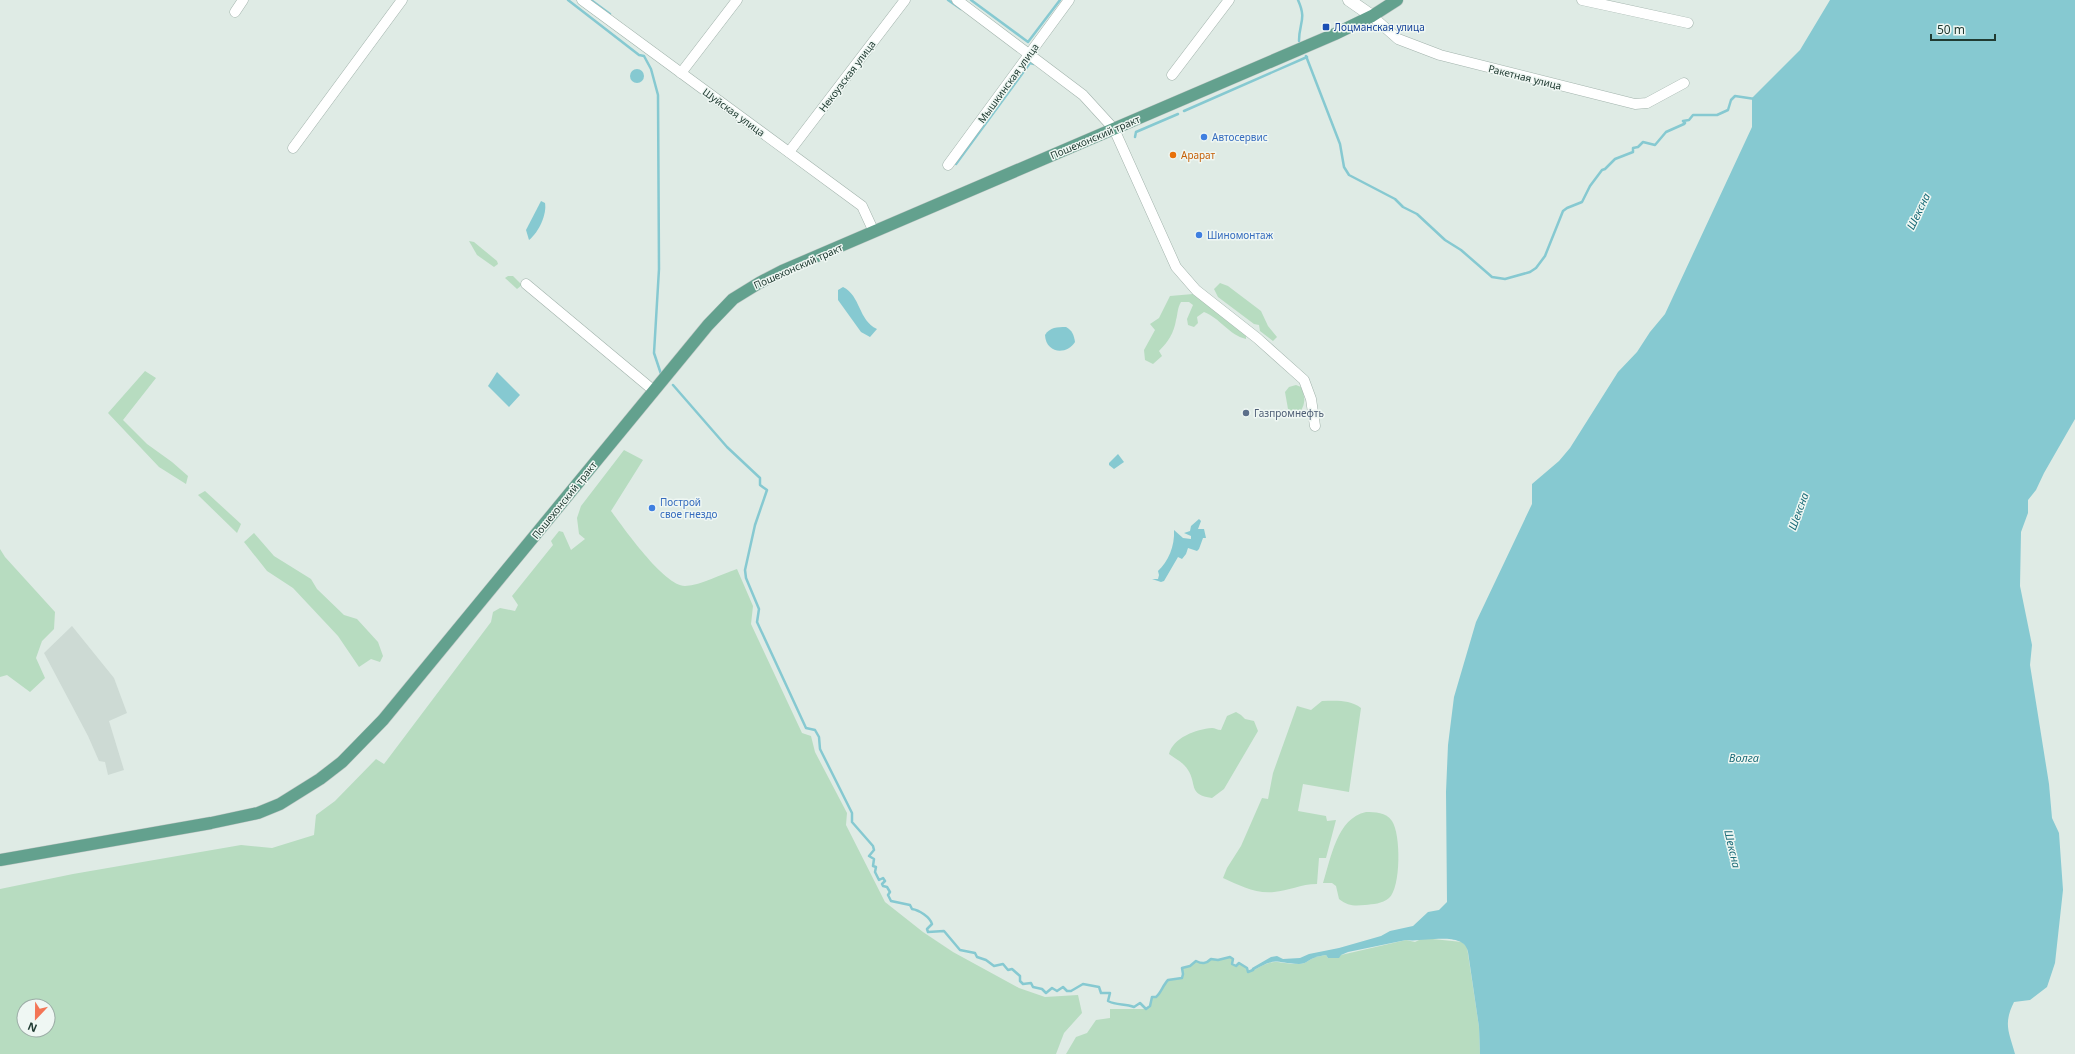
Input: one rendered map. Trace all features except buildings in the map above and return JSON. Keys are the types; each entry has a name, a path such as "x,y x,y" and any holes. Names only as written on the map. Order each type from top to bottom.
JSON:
{"main road":[{"name":"Пошехонский тракт","path":"0,860 239,818 258,813 288,800 320,780 342,762 383,720 653,390 708,325 733,299 759,282 782,271 1336,34 1372,16 1397,0"}],"street":[{"path":"235,12 243,0"},
{"path":"293,148 402,0"},
{"name":"Шуйская улица","path":"582,0 862,206 874,232"},
{"path":"681,73 737,0"},
{"name":"Некоузская улица","path":"789,152 905,0"},
{"path":"958,0 1083,95 1114,129 1176,266 1196,290 1257,338 1304,380 1311,399 1315,426"},
{"name":"Мышкинская улица","path":"948,165 1069,0"},
{"path":"1172,75 1229,0"},
{"path":"1349,0 1372,16"},
{"path":"1582,0 1688,23"},
{"name":"Ракетная улица","path":"1372,16 1398,39 1440,55 1635,104 1647,103 1684,83"},
{"path":"526,284 653,390"}],"shaded area":[{"path":"72,626 114,678 127,713 109,721 124,770 108,775 105,762 99,761 88,736 44,653"}],"green space":[{"path":"469,241 474,242 497,261 498,264 494,267 477,255"},
{"path":"508,276 513,276 522,285 517,289 505,278"},
{"path":"1220,283 1228,286 1261,311 1268,326 1277,337 1273,341 1260,331 1259,325 1254,324 1218,297 1214,289"},
{"path":"1193,294 1246,334 1246,339 1235,334 1215,318 1204,312 1197,317 1198,323 1194,327 1188,325 1187,319 1193,305 1189,302 1181,302 1172,333 1168,341 1159,351 1162,356 1153,364 1145,360 1144,350 1155,330 1150,324 1159,318 1170,296"},
{"path":"145,371 156,378 123,420 147,444 188,476 186,484 159,467 108,413"},
{"path":"1296,385 1301,387 1304,403 1300,412 1293,413 1288,409 1285,392 1289,387"},
{"path":"624,450 643,460 611,511 634,542 666,577 676,583 685,586 698,584 737,569 753,606 751,624 802,733 811,736 815,752 847,813 846,825 885,902 923,932 953,952 1019,988 1045,997 1078,995 1082,1013 1064,1033 1056,1054 0,1054 0,889 73,874 241,845 272,848 314,835 316,815 335,801 376,759 384,764 491,622 493,612 500,608 515,611 518,605 512,596 553,545 551,541 559,531 563,532 571,550 585,539 579,534 577,518 581,506"},
{"path":"205,491 241,524 237,533 198,495"},
{"path":"254,533 274,556 311,579 317,589 344,615 357,619 378,642 383,656 380,662 371,659 359,667 338,636 293,588 267,571 244,542"},
{"path":"0,549 5,557 55,612 54,629 42,641 36,658 45,678 30,692 7,675 0,677"},
{"path":"1322,701 1347,702 1361,708 1349,792 1303,784 1298,811 1326,816 1327,821 1336,820 1326,858 1319,858 1317,884 1279,891 1260,892 1223,878 1227,868 1241,846 1262,798 1268,799 1273,773 1297,706 1311,710"},
{"path":"1236,712 1245,719 1254,721 1258,731 1224,789 1212,798 1204,797 1196,792 1191,775 1186,768 1180,761 1169,754 1171,748 1180,739 1192,732 1213,728 1221,730 1227,716"},
{"path":"1366,812 1377,812 1384,814 1392,821 1397,837 1398,873 1396,884 1389,898 1380,903 1351,905 1339,899 1336,886 1332,883 1323,883 1332,851 1342,831 1348,822 1356,816"},
{"path":"1423,938 1462,942 1467,947 1479,1027 1480,1054 1066,1054 1076,1037 1087,1033 1096,1020 1110,1018 1110,1009 1146,1009 1150,1006 1152,997 1156,997 1158,995 1168,980 1182,977 1182,968 1190,966 1196,961 1204,963 1211,959 1218,960 1230,957 1233,959 1232,964 1236,966 1239,963 1247,968 1248,972 1251,972 1271,962 1301,964 1318,956 1326,955 1328,958 1406,940 1415,942"}],"water":[{"name":"Волга","path":"1830,0 2075,0 2075,419 2036,490 2028,500 2028,513 2021,532 2020,586 2032,645 2030,665 2049,784 2052,818 2059,833 2063,890 2055,963 2047,987 2030,1000 2014,1002 2009,1016 2008,1028 2015,1054 1480,1054 1479,1027 1468,952 1465,945 1459,941 1451,939 1406,940 1348,952 1341,955 1339,958 1328,958 1326,955 1301,964 1271,962 1251,972 1252,968 1271,957 1277,956 1283,959 1300,958 1309,954 1339,948 1381,936 1390,931 1413,926 1428,912 1439,910 1447,902 1446,792 1448,745 1454,697 1476,622 1532,504 1532,484 1559,461 1570,448 1618,372 1637,352 1650,332 1665,314 1752,127 1752,98 1800,50"},
{"path":"637,69 642,71 644,76 642,81 637,83 632,81 630,76 632,71"},
{"path":"541,201 545,203 545,212 539,228 529,240 526,230"},
{"path":"843,287 853,296 866,320 877,329 870,337 861,332 838,300 838,290"},
{"path":"1066,327 1072,333 1075,342 1067,349 1062,351 1053,349 1046,341 1045,335 1051,329"},
{"path":"497,372 520,395 509,407 488,386"},
{"path":"1118,454 1124,462 1114,469 1109,465 1109,463"},
{"path":"1199,519 1201,521 1198,529 1204,529 1206,538 1203,538 1199,549 1197,551 1188,548 1182,559 1178,557 1164,581 1161,582 1152,579 1158,579 1158,571 1165,563 1170,553 1174,530 1183,538 1191,539 1191,536 1184,533 1190,531 1191,526"}],"waterway":[{"path":"568,0 639,55 644,56 651,69 658,95 659,269 654,353 661,374"},
{"path":"591,0 610,14"},
{"path":"948,0 961,9"},
{"path":"971,0 1028,42 1060,0"},
{"path":"1298,0 1302,12 1299,41"},
{"path":"1306,56 1340,144 1344,167 1349,175 1395,199 1403,207 1417,214 1445,240 1461,250 1492,277 1505,279 1530,272 1536,268 1545,256 1563,211 1582,202 1590,186 1602,170 1615,159 1633,152 1633,148 1638,147 1643,142 1655,145 1666,132 1684,124 1685,123 1683,121 1689,120 1693,115 1717,115 1728,110 1731,100 1735,96 1755,99"},
{"path":"1184,111 1307,57"},
{"path":"956,164 1030,63 1034,64"},
{"path":"1135,137 1136,132 1178,114"},
{"path":"673,385 727,447 760,478 760,485 767,490 755,525 745,570 746,578 759,609 757,622 806,728 815,730 819,737 820,749 852,813 852,822 873,846 874,850 869,856 874,859 873,866 876,867 875,872 879,880 883,878 885,881 882,884 883,886 887,887 890,892 888,895 891,901 910,905 912,909 927,916 932,924 927,929 928,932 944,931 960,950 975,953 977,957 986,960 994,966 1003,964 1008,970 1012,969 1020,976 1020,981 1023,984 1031,983 1033,987 1042,989 1046,993 1052,988 1057,991 1063,987 1067,991 1071,991 1083,984 1099,987 1101,993 1110,993 1108,1001 1111,1003 1134,1007 1140,1003 1146,1009 1150,1006 1152,997 1156,997 1158,995 1168,980 1182,978 1182,968 1190,966 1196,961 1204,963 1211,959 1218,960 1230,957 1233,959 1232,964 1236,966 1239,963 1247,968 1248,972 1253,970"}],"place":[{"name":"Лоцманская улица","path":"1326,27"},
{"name":"Автосервис","path":"1204,137"},
{"name":"Арарат","path":"1173,155"},
{"name":"Шиномонтаж","path":"1199,235"},
{"name":"Газпромнефть","path":"1246,413"},
{"name":"Построй свое гнездо","path":"652,508"}],"water label":[{"name":"Шексна","path":"1918,211"},
{"name":"Шексна","path":"1798,511"},
{"name":"Шексна","path":"1733,849"}]}
